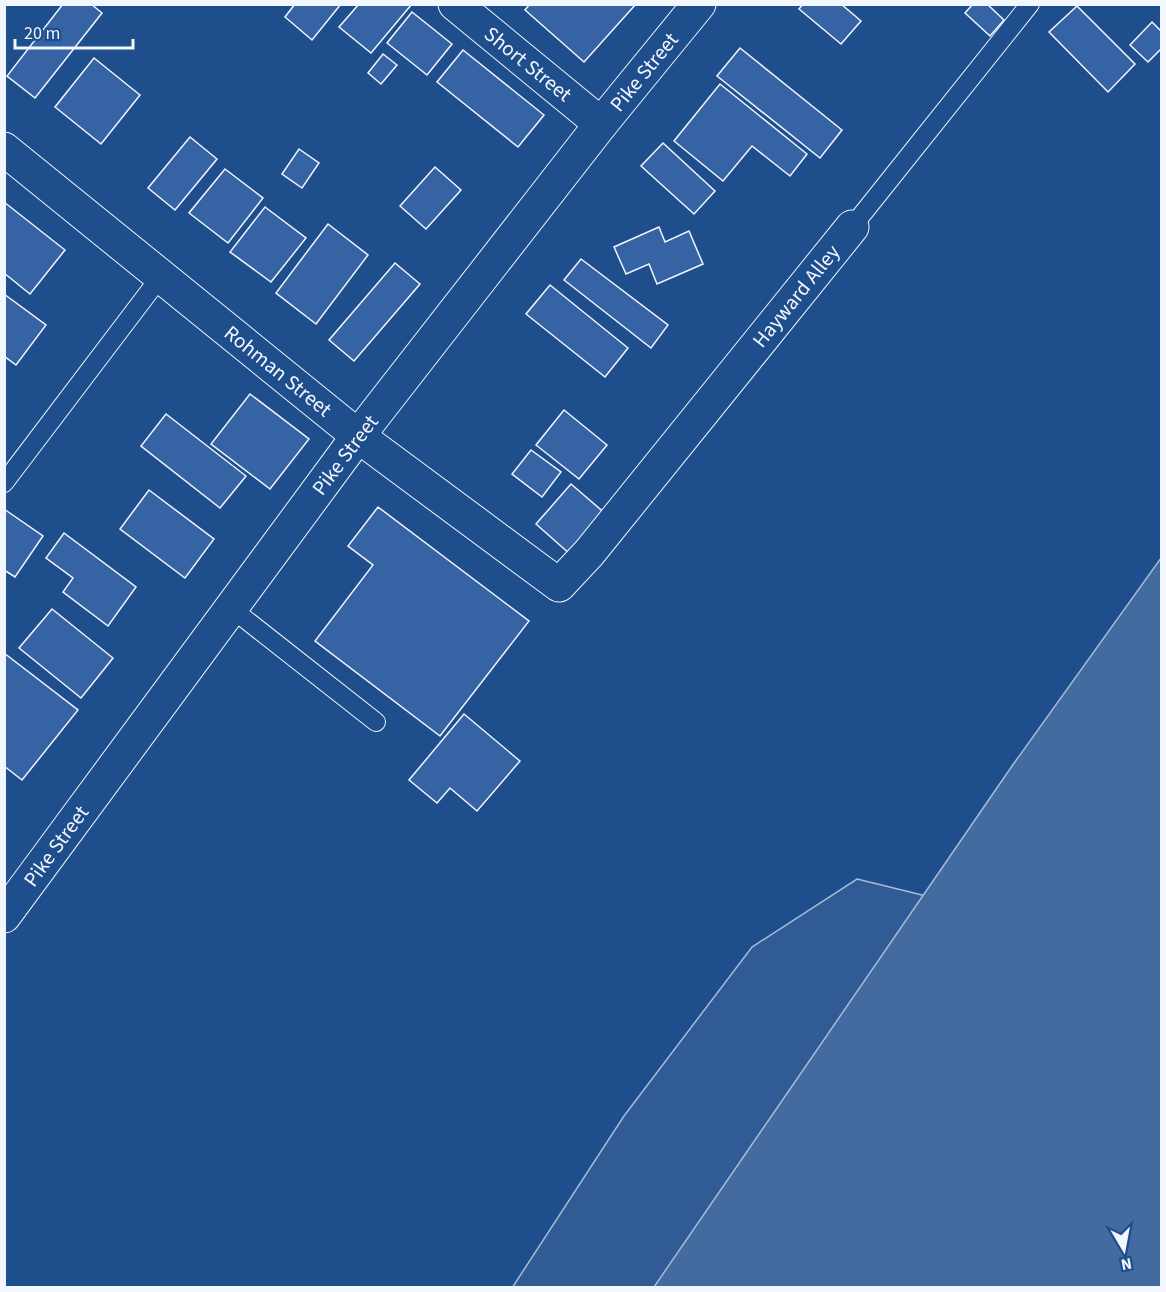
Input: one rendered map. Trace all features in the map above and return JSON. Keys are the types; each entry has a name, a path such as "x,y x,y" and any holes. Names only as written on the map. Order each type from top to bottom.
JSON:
{"street":[{"name":"Short Street","path":"455,4 601,124"},
{"name":"Pike Street","path":"4,916 358,436 601,124 699,4"},
{"name":"Rohman Street","path":"4,149 358,436 558,585"},
{"name":"Hayward Alley","path":"558,585 589,553 852,227"}],"lane":[{"name":"Hayward Alley","path":"852,227 1030,4"},
{"path":"4,483 161,276"},
{"path":"231,608 376,722"}],"shaded area":[{"path":"1161,558 1161,1287 654,1287 1012,766"},
{"path":"857,879 975,908 783,1287 512,1288 624,1116 752,947"}],"building":[{"path":"63,4 91,4 102,13 35,98 7,76"},
{"path":"295,4 341,4 312,40 285,17"},
{"path":"359,4 412,4 371,53 339,27"},
{"path":"530,4 636,4 584,62 525,10"},
{"path":"803,4 841,4 861,21 841,44 799,9"},
{"path":"973,4 987,4 1004,20 990,36 965,13"},
{"path":"1077,6 1135,64 1108,92 1049,32"},
{"path":"412,12 452,44 427,75 387,43"},
{"path":"1152,22 1162,32 1162,48 1148,62 1130,45"},
{"path":"740,48 842,130 820,158 717,76"},
{"path":"463,50 544,115 518,147 437,82"},
{"path":"383,54 397,65 381,84 368,73"},
{"path":"94,58 140,95 101,144 55,107"},
{"path":"720,84 807,154 790,176 752,146 723,181 674,141"},
{"path":"190,137 217,159 175,210 148,188"},
{"path":"663,143 715,191 694,214 641,166"},
{"path":"299,149 319,163 302,188 282,174"},
{"path":"435,167 461,190 426,229 400,206"},
{"path":"225,169 263,198 228,243 189,213"},
{"path":"4,202 65,250 30,294 4,273"},
{"path":"265,207 306,238 271,282 230,252"},
{"path":"328,224 368,255 316,324 276,293"},
{"path":"659,227 665,242 689,231 703,264 657,284 649,264 626,274 614,247"},
{"path":"581,259 668,325 651,348 564,280"},
{"path":"395,263 420,284 354,361 329,340"},
{"path":"550,285 628,348 605,377 526,314"},
{"path":"4,294 46,325 16,365 4,356"},
{"path":"250,394 309,439 270,489 211,444"},
{"path":"564,410 607,445 579,479 536,445"},
{"path":"166,414 246,476 220,508 141,446"},
{"path":"531,450 561,472 542,497 512,474"},
{"path":"571,484 607,515 571,555 536,524"},
{"path":"149,490 214,539 185,578 120,529"},
{"path":"378,507 529,621 440,736 315,641 373,565 348,546"},
{"path":"4,509 43,536 15,577 4,570"},
{"path":"64,533 136,587 108,626 63,592 73,578 46,558"},
{"path":"52,609 113,658 81,698 19,648"},
{"path":"4,653 78,710 22,780 4,766"},
{"path":"464,714 520,761 477,811 450,788 437,803 409,780"}]}
